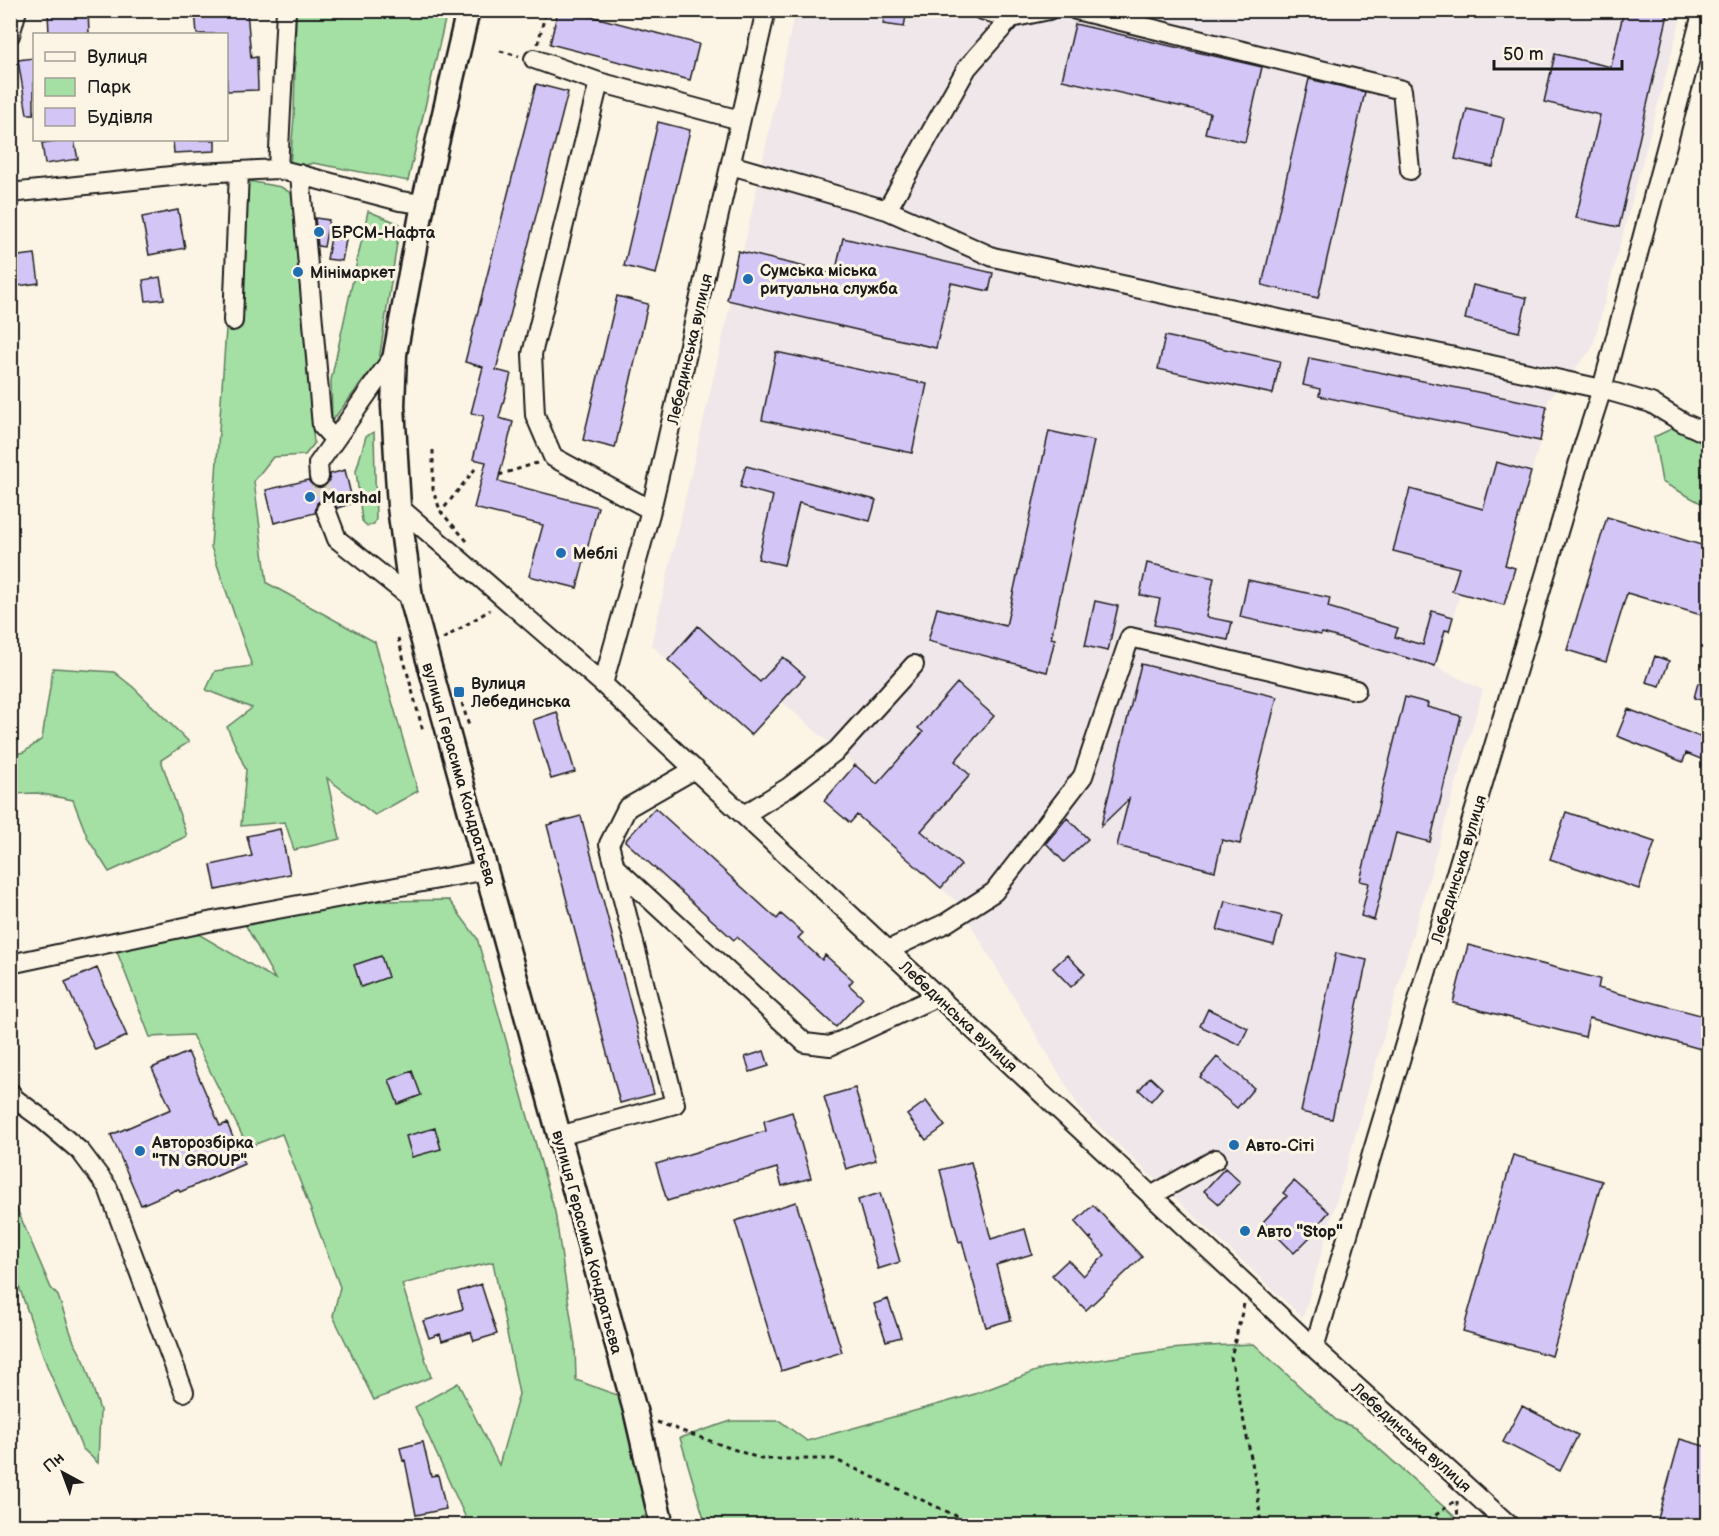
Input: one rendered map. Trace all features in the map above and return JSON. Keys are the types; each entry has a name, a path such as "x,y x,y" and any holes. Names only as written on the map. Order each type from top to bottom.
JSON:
{"main road":[{"name":"вулиця Герасима Кондратьєва","path":"468,10 423,204 395,354 393,406 399,507 411,598 636,1414 662,1526"}],"street":[{"path":"10,35 17,10"},
{"path":"278,169 286,10"},
{"name":"Лебединська вулиця","path":"603,684 651,510 766,10"},
{"path":"982,10 1012,14 1049,10"},
{"path":"1076,10 1402,90 1410,170"},
{"name":"Лебединська вулиця","path":"1314,1348 1602,389 1702,10"},
{"path":"887,210 967,68 1012,14"},
{"path":"534,59 599,82 740,120"},
{"path":"599,82 532,354 535,415 553,458 651,510"},
{"path":"731,165 887,210 993,257 1602,389 1651,403 1684,423 1708,434"},
{"path":"10,193 200,173 278,169 400,201 423,204"},
{"path":"233,321 239,171"},
{"path":"300,174 322,426 334,439"},
{"path":"319,477 318,464 395,354"},
{"name":"Лебединська вулиця","path":"399,507 603,684 695,769 1314,1348 1463,1494 1510,1526"},
{"path":"326,510 337,539 411,598"},
{"path":"888,950 946,923 994,892 1025,852 1083,776 1130,637 1356,690"},
{"path":"744,815 789,787 837,750 914,665"},
{"path":"559,1136 675,1104 609,844 627,808 695,769"},
{"path":"615,867 805,1043 830,1046 938,996"},
{"path":"10,964 213,921 486,870"},
{"path":"10,1092 15,1099 81,1152 108,1188 184,1392"},
{"path":"1151,1196 1216,1159"}],"path":[{"path":"433,450 433,491 441,512 472,546"},
{"path":"499,475 553,458"},
{"path":"441,512 475,468"},
{"path":"443,639 490,610"},
{"path":"398,638 423,731"},
{"path":"462,703 469,726"},
{"path":"1248,1286 1231,1358 1257,1488 1261,1526"},
{"path":"636,1414 760,1459 834,1459 979,1526"},
{"path":"1421,1526 1463,1494"},
{"path":"1458,1526 1463,1494"}],"shaded area":[{"path":"795,11 1683,11 1592,349 1548,400 1540,441 1506,565 1515,568 1504,605 1460,594 1435,666 1483,690 1303,1318 1080,1109 958,903 857,815 850,823 824,801 855,765 782,702 751,735 651,645 746,238"}],"green space":[{"path":"296,11 447,11 408,181 313,163 303,166 290,164 294,117"},
{"path":"248,181 281,187 291,193 295,205 314,444 305,455 273,457 254,481 267,583 375,642 418,791 375,815 327,778 340,839 294,850 285,822 241,826 246,770 227,727 252,708 206,690 215,671 252,666 211,547 227,314 243,299"},
{"path":"368,211 400,224 379,360 332,421 331,380"},
{"path":"1684,423 1708,434 1708,507 1662,482 1654,437"},
{"path":"374,432 376,519 374,524 367,526 362,521 356,471 366,436"},
{"path":"53,668 114,672 133,687 189,742 161,760 187,836 109,872 88,839 73,800 37,793 11,794 11,755 24,752 42,739"},
{"path":"449,900 477,938 555,1212 575,1345 576,1380 619,1396 652,1513 624,1525 464,1525 465,1516 415,1407 458,1383 499,1465 519,1394 493,1262 402,1284 431,1377 374,1400 333,1316 340,1287 282,1134 248,1147 192,1035 150,1037 116,949 195,932 275,979 239,913 310,902"},
{"path":"11,1195 51,1288 58,1296 74,1342 84,1360 100,1410 98,1463 82,1448 47,1366 11,1264"},
{"path":"1254,1344 1336,1420 1356,1428 1464,1525 706,1525 680,1438 731,1421 780,1421 807,1441 975,1394 1044,1368 1171,1349"}],"building":[{"path":"88,10 89,33 49,33 48,12"},
{"path":"195,10 247,10 251,58 257,57 258,90 228,91 228,33 197,33"},
{"path":"558,10 567,10 699,44 690,80 550,44"},
{"path":"885,10 907,10 904,27 883,24"},
{"path":"1624,10 1669,10 1619,227 1576,218 1600,115 1544,102 1555,54 1611,67"},
{"path":"1075,24 1262,67 1245,142 1205,133 1210,113 1062,80"},
{"path":"33,58 33,114 27,114 18,60"},
{"path":"1309,79 1365,92 1318,298 1262,285"},
{"path":"536,84 568,92 496,370 511,374 499,418 513,422 498,481 598,507 577,588 529,576 543,525 474,508 486,462 473,459 484,416 471,413 483,367 465,362"},
{"path":"1467,109 1504,118 1493,167 1455,159"},
{"path":"658,122 690,130 656,274 624,266"},
{"path":"74,141 78,159 45,164 42,143"},
{"path":"173,141 215,141 215,151 174,153"},
{"path":"178,210 185,248 149,255 142,217"},
{"name":"БРСМ-Нафта","path":"315,218 329,220 324,247 318,246"},
{"path":"331,237 346,240 342,261 327,259"},
{"path":"843,238 993,273 989,291 951,283 936,348 727,300 738,251 835,274"},
{"path":"35,254 39,283 10,287 10,257"},
{"path":"160,277 164,299 146,301 143,280"},
{"path":"1473,285 1527,298 1519,332 1465,319"},
{"path":"617,296 648,304 615,448 583,440"},
{"path":"1165,336 1280,361 1273,394 1158,369"},
{"path":"776,352 927,384 912,453 762,420"},
{"path":"1309,358 1547,406 1540,441 1319,396 1320,389 1303,385"},
{"path":"1049,431 1094,441 1051,638 1055,639 1047,672 928,641 937,608 1006,626"},
{"path":"1496,462 1531,472 1505,565 1515,568 1504,605 1452,591 1459,568 1393,551 1410,489 1483,509"},
{"path":"746,466 876,500 870,521 799,503 784,565 758,559 773,496 740,487"},
{"name":"Marshal","path":"345,470 353,503 337,508 333,501 323,499 317,503 315,513 274,523 266,490 308,480 314,487 320,488 329,482 330,474"},
{"path":"1607,517 1708,547 1708,617 1627,593 1606,662 1567,650"},
{"path":"1147,563 1214,578 1206,617 1232,622 1228,640 1154,625 1160,599 1140,595"},
{"path":"1248,580 1330,598 1328,607 1398,628 1395,637 1423,645 1432,611 1453,617 1449,631 1445,630 1435,666 1322,633 1321,635 1240,617"},
{"path":"1095,601 1118,606 1108,651 1085,646"},
{"path":"698,626 760,682 783,657 805,676 751,735 668,660"},
{"path":"1655,656 1669,661 1660,686 1646,682"},
{"path":"1141,664 1277,697 1240,844 1222,840 1215,871 1117,846 1129,799 1101,826"},
{"path":"957,683 994,716 955,761 970,775 921,831 961,865 941,888 857,815 850,823 824,801 855,765 877,784 923,732 918,728"},
{"path":"1698,683 1708,686 1708,702 1694,698"},
{"path":"1405,697 1428,703 1427,707 1461,716 1430,842 1396,833 1374,920 1361,916 1369,883 1360,881"},
{"path":"1628,709 1708,740 1708,762 1686,753 1683,762 1617,736"},
{"path":"557,712 575,772 551,779 533,720"},
{"path":"655,808 777,919 781,914 803,933 798,938 822,960 825,955 853,980 849,985 863,998 836,1027 737,937 734,940 625,841"},
{"path":"1566,812 1655,842 1639,889 1550,859"},
{"path":"581,816 654,1094 620,1103 547,825"},
{"path":"1067,818 1088,839 1064,862 1046,843"},
{"path":"280,829 290,874 216,890 211,865 252,856 247,836"},
{"path":"1225,901 1282,916 1274,945 1217,930"},
{"path":"1468,945 1600,979 1598,988 1708,1017 1708,1051 1589,1018 1585,1037 1453,1003"},
{"path":"1336,953 1367,960 1332,1119 1301,1112"},
{"path":"1067,955 1085,974 1071,987 1053,968"},
{"path":"381,956 388,977 361,987 354,965"},
{"path":"97,968 127,1036 95,1050 65,982"},
{"path":"1208,1009 1248,1028 1240,1045 1200,1026"},
{"path":"764,1051 769,1066 750,1072 745,1057"},
{"path":"188,1052 220,1126 227,1123 244,1164 180,1192 178,1189 141,1205 111,1135 171,1109 152,1068"},
{"path":"1217,1057 1254,1088 1237,1108 1200,1077"},
{"path":"412,1071 421,1095 398,1104 389,1080"},
{"path":"1150,1077 1162,1088 1151,1101 1139,1090"},
{"path":"855,1088 876,1160 846,1169 824,1097"},
{"path":"926,1101 945,1126 926,1140 907,1115"},
{"path":"792,1112 811,1178 782,1186 777,1168 667,1201 656,1164 766,1131 764,1121"},
{"path":"435,1128 441,1149 412,1157 406,1136"},
{"path":"1513,1155 1602,1181 1552,1356 1463,1331"},
{"path":"971,1162 991,1239 1025,1229 1032,1254 996,1265 1011,1320 986,1327 962,1241 959,1242 940,1170"},
{"path":"1225,1168 1240,1182 1219,1204 1204,1191"},
{"path":"1294,1181 1329,1212 1315,1228 1317,1230 1294,1253 1263,1222 1287,1196 1283,1193"},
{"path":"880,1193 900,1262 878,1269 858,1200"},
{"path":"796,1202 842,1352 781,1371 735,1221"},
{"path":"1093,1205 1142,1257 1086,1310 1052,1275 1068,1260 1083,1276 1105,1255 1090,1239 1092,1237 1089,1238 1075,1222"},
{"path":"481,1284 497,1334 474,1341 471,1332 442,1341 440,1334 429,1338 423,1321 463,1309 458,1292"},
{"path":"888,1299 901,1337 886,1341 874,1304"},
{"path":"1522,1406 1578,1435 1560,1471 1503,1442"},
{"path":"1680,1439 1708,1447 1708,1526 1656,1526"},
{"path":"423,1442 431,1476 438,1475 446,1509 416,1515 405,1460 403,1461 400,1448"}],"tunnel":[{"path":"319,477 326,510"}],"place":[{"name":"БРСМ-Нафта","path":"319,232"},
{"name":"Мінімаркет","path":"298,272"},
{"name":"Сумська міська ритуальна служба","path":"748,279"},
{"name":"Marshal","path":"310,497"},
{"name":"Меблі","path":"561,553"},
{"name":"Вулиця Лебединська","path":"459,692"},
{"name":"Авто-Сіті","path":"1234,1145"},
{"name":"Авторозбірка \"TN GROUP\"","path":"140,1151"},
{"name":"Авто \"Stop\"","path":"1245,1231"}]}
